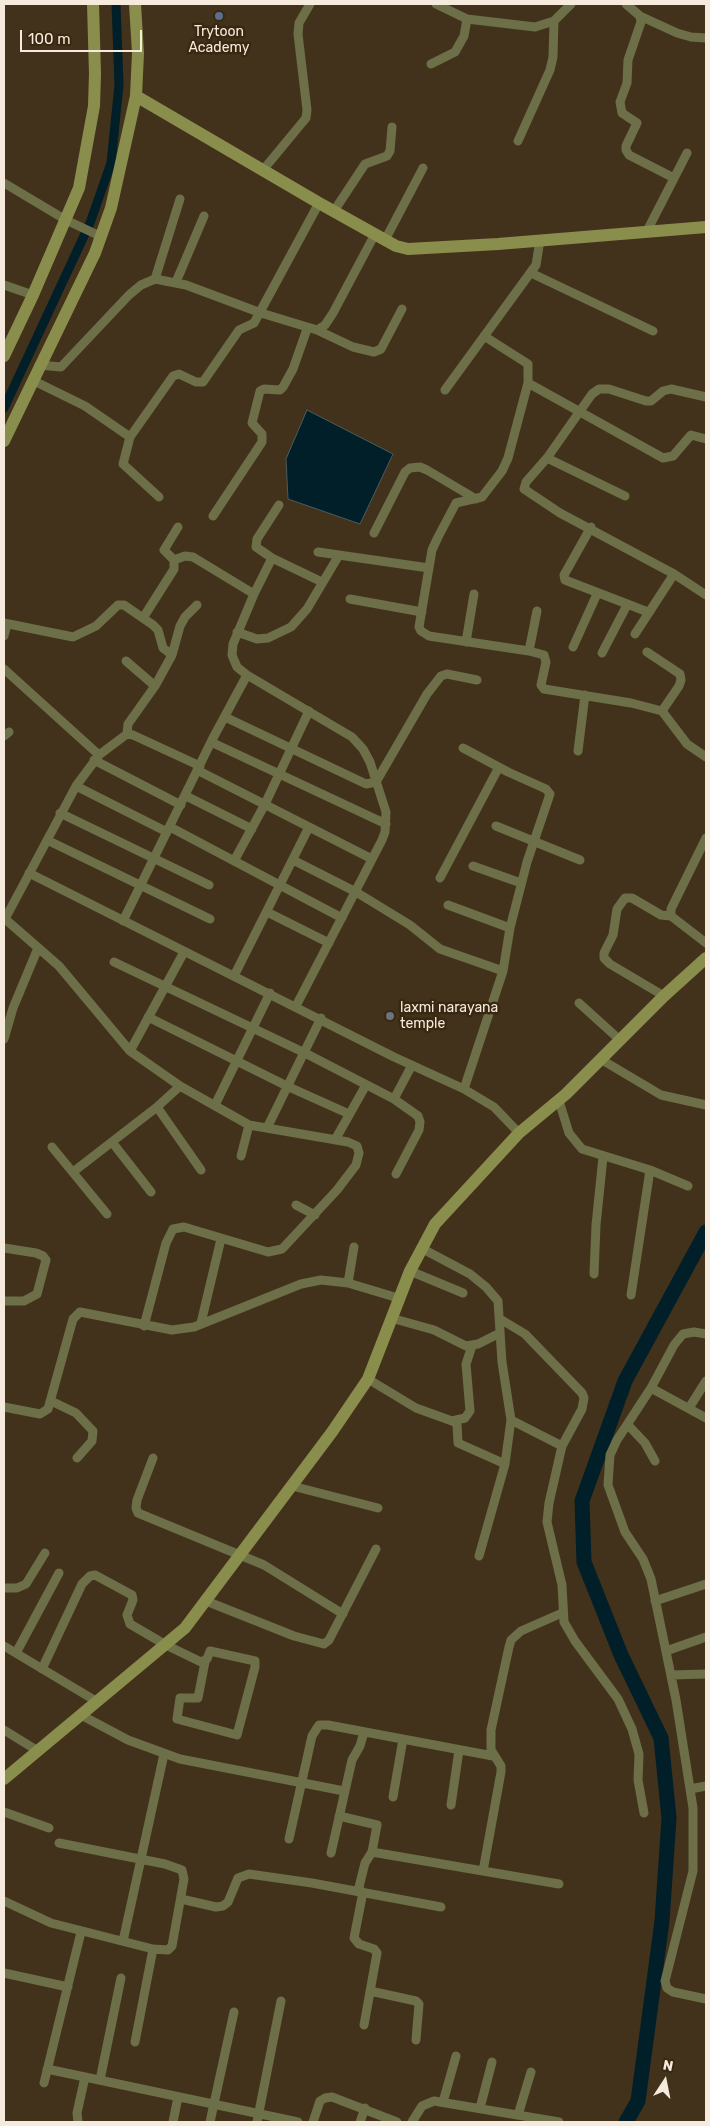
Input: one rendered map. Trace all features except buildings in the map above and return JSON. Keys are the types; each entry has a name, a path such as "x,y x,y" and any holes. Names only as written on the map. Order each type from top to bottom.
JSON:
{"street":[{"path":"4,356 69,222 79,188 94,106 93,4"},
{"path":"4,441 111,208 136,96 138,53 135,4"},
{"path":"263,170 306,118 307,110 298,34 299,24 310,4"},
{"path":"436,4 467,19 535,27 554,21 571,4"},
{"path":"626,4 640,16 676,33 706,38"},
{"path":"640,16 639,33 628,60 627,83 620,102 622,113 636,123 626,150 629,155 672,178"},
{"path":"431,64 455,52 464,36 467,19"},
{"path":"518,141 550,70 553,57 554,21"},
{"path":"136,96 319,203 380,237 408,249 706,227"},
{"path":"334,211 365,164 387,156 390,151 392,127"},
{"path":"646,231 672,178 687,153"},
{"path":"213,516 262,442 262,434 252,423 260,391 264,389 280,390 283,388 312,329 325,325 422,168"},
{"path":"4,183 69,222 97,235"},
{"path":"155,280 180,199"},
{"path":"159,497 123,464 123,459 130,447 130,437 173,376 179,374 196,382 204,382 239,330 254,323 319,203"},
{"path":"176,282 204,216"},
{"path":"445,390 531,273 539,259 540,240"},
{"path":"531,273 653,331"},
{"path":"39,365 61,367 129,295 141,285 155,280 176,282 374,352 381,349 402,309"},
{"path":"4,285 33,295"},
{"path":"484,336 528,364 528,383 508,458 502,471 488,491 476,499 456,503 432,550 419,627 424,635 529,651 546,658 541,685 544,689 585,695 662,711 673,728 688,744 706,757"},
{"path":"32,380 85,406 130,437"},
{"path":"528,383 662,458 673,456 691,435 706,439"},
{"path":"706,397 671,389 663,391 651,401 646,401 609,389 599,389 592,394 578,412 547,458 524,486 526,492 560,513 591,527 674,574 706,595"},
{"path":"547,458 625,496"},
{"path":"374,533 405,472 410,468 420,466 476,499"},
{"path":"279,505 255,544 258,550 322,582"},
{"path":"142,618 174,569 174,560 164,550 178,527"},
{"path":"591,527 564,575 566,580 570,584 648,612"},
{"path":"318,552 429,568"},
{"path":"237,632 257,639 268,638 291,628 308,609 339,555"},
{"path":"174,560 185,556 193,557 254,594"},
{"path":"272,558 254,594 233,644 232,655 237,667 247,675 352,737 363,749 386,812 386,824 382,840 296,1006"},
{"path":"635,634 674,574"},
{"path":"466,642 474,594"},
{"path":"573,647 597,594"},
{"path":"350,599 422,612"},
{"path":"4,636 6,624 73,637 96,626 118,604 124,605 158,630 163,648 172,655"},
{"path":"144,1326 166,1243 173,1229 184,1227 221,1239 275,1252 282,1249 315,1215 337,1190 359,1158 357,1146 335,1140 249,1125 180,1086 130,1051 58,966 4,918 76,786 96,758 127,734 128,724 155,686 172,655 180,626 185,617 197,605"},
{"path":"602,653 627,605"},
{"path":"529,651 537,611"},
{"path":"647,652 680,674 682,680 662,711"},
{"path":"126,661 155,686"},
{"path":"4,669 96,758 181,805"},
{"path":"225,717 366,784 376,782 427,694 441,676 446,674 477,680"},
{"path":"123,921 211,742 247,675"},
{"path":"578,751 585,695"},
{"path":"234,861 265,804 309,711"},
{"path":"127,734 140,737 372,859"},
{"path":"211,742 386,824"},
{"path":"463,748 546,789 550,794 521,883 510,928 503,971 464,1089"},
{"path":"440,878 499,767"},
{"path":"76,786 234,861 342,918"},
{"path":"186,796 252,829"},
{"path":"60,813 209,885"},
{"path":"496,826 580,860"},
{"path":"234,976 309,827"},
{"path":"671,916 671,909 706,838"},
{"path":"47,840 210,919"},
{"path":"293,860 356,892 410,925 440,949 503,971"},
{"path":"473,866 521,883"},
{"path":"29,873 184,952 464,1089 494,1108 522,1131"},
{"path":"664,996 610,964 604,958 604,952 613,935 617,909 625,898 632,898 661,915 671,916 706,943"},
{"path":"448,905 510,928"},
{"path":"267,912 329,943"},
{"path":"4,1039 8,1008 38,948"},
{"path":"130,1051 184,952"},
{"path":"114,962 305,1053 394,1100 418,1116 420,1122 419,1130 396,1174"},
{"path":"4,1779 96,1701 166,1646 185,1628 345,1415 368,1379 398,1298 421,1248 435,1224 522,1131 556,1103 602,1060 664,996 704,963"},
{"path":"214,1105 270,993"},
{"path":"579,1003 621,1041"},
{"path":"148,1017 288,1087 349,1114"},
{"path":"267,1128 321,1018"},
{"path":"602,1060 661,1095 706,1105"},
{"path":"394,1100 412,1065"},
{"path":"335,1140 366,1085"},
{"path":"73,1172 157,1107 180,1086"},
{"path":"556,1103 575,1143 582,1149 650,1170 688,1186"},
{"path":"157,1107 201,1170"},
{"path":"241,1156 249,1125"},
{"path":"112,1142 151,1192"},
{"path":"52,1147 107,1214"},
{"path":"594,1274 596,1225 603,1157"},
{"path":"631,1295 650,1170"},
{"path":"296,1205 315,1215"},
{"path":"201,1324 221,1239"},
{"path":"348,1283 354,1247"},
{"path":"4,1248 36,1253 43,1256 46,1260 37,1294 24,1301 4,1301"},
{"path":"421,1248 454,1264 486,1286 498,1301 511,1420 504,1464 479,1556"},
{"path":"410,1271 463,1293"},
{"path":"4,1407 40,1414 48,1409 76,1314 85,1313 172,1330 194,1327 311,1281 321,1280 348,1283 398,1298"},
{"path":"391,1318 424,1326 466,1346 472,1346 500,1333"},
{"path":"500,1319 525,1334 582,1393 584,1398 582,1409 562,1446 548,1503 546,1522 562,1585 562,1614 568,1632 618,1699 628,1717 639,1754 638,1780 644,1813"},
{"path":"706,1334 694,1332 683,1334 674,1345 651,1388 617,1440 610,1455 608,1485 625,1532 643,1559 651,1579 671,1675 690,1788 694,1838 693,1871 665,1981 667,1988 673,1992 706,1999"},
{"path":"452,1421 465,1418 470,1411 466,1370 467,1358 472,1346"},
{"path":"368,1379 416,1408 457,1424 458,1443 504,1464"},
{"path":"689,1408 706,1380"},
{"path":"651,1388 706,1418"},
{"path":"51,1401 76,1413 93,1431 92,1441 77,1458"},
{"path":"511,1420 562,1446"},
{"path":"628,1425 645,1443 655,1461"},
{"path":"153,1458 137,1500 136,1508 138,1513 239,1554 286,1577 343,1614"},
{"path":"292,1486 378,1508"},
{"path":"206,1601 324,1644 329,1640 376,1549"},
{"path":"4,1588 17,1588 26,1584 45,1553"},
{"path":"16,1653 59,1573"},
{"path":"42,1669 82,1584 90,1576 95,1575 132,1595 127,1615 130,1624 166,1646 201,1662 205,1662"},
{"path":"655,1601 706,1584"},
{"path":"483,1871 501,1772 501,1766 493,1756 491,1730 502,1673 511,1640 521,1631 562,1614"},
{"path":"666,1651 706,1637"},
{"path":"4,1646 96,1701"},
{"path":"210,1651 254,1661 255,1667 237,1735 177,1719 180,1698 198,1698 205,1662 210,1651"},
{"path":"671,1675 706,1674"},
{"path":"81,1715 128,1740 164,1754 209,1765 344,1791"},
{"path":"290,1839 312,1736 319,1725 493,1756"},
{"path":"4,1730 38,1750"},
{"path":"331,1853 353,1755 359,1749 364,1732"},
{"path":"393,1797 403,1739"},
{"path":"451,1804 459,1750"},
{"path":"123,1941 164,1754"},
{"path":"690,1788 706,1786"},
{"path":"4,1812 49,1828"},
{"path":"339,1816 377,1825 372,1852 365,1862 354,1938 359,1944 374,1949 377,1953 364,2025"},
{"path":"4,1901 51,1924 164,1952 172,1946 184,1879 182,1870 179,1867 59,1843"},
{"path":"372,1852 559,1884"},
{"path":"181,1899 216,1907 223,1906 228,1902 238,1878 249,1874 441,1907"},
{"path":"44,2083 81,1932"},
{"path":"135,2042 154,1949"},
{"path":"4,1973 68,1987"},
{"path":"100,2080 121,1978"},
{"path":"370,1991 406,1998 419,2004 416,2040"},
{"path":"258,2118 281,2001"},
{"path":"210,2122 234,2012"},
{"path":"443,2102 456,2056"},
{"path":"480,2108 492,2062"},
{"path":"47,2069 214,2104 258,2118 298,2122"},
{"path":"518,2115 531,2072"},
{"path":"78,2122 77,2113 85,2078"},
{"path":"173,2122 178,2097"},
{"path":"312,2122 317,2108 325,2098 332,2097 365,2108 397,2122"},
{"path":"412,2122 427,2102 443,2102 559,2122"},
{"path":"360,2122 365,2108"}],"water":[{"path":"307,410 393,454 360,524 288,499 286,459"}],"waterway":[{"path":"4,408 90,223 111,163 119,85 116,4"},
{"path":"626,2122 638,2101 662,1921 669,1818 661,1738 621,1655 584,1562 582,1501 625,1381 706,1232"}],"place":[{"name":"Trytoon Academy","path":"219,16"},
{"name":"laxmi narayana temple","path":"390,1016"}]}
